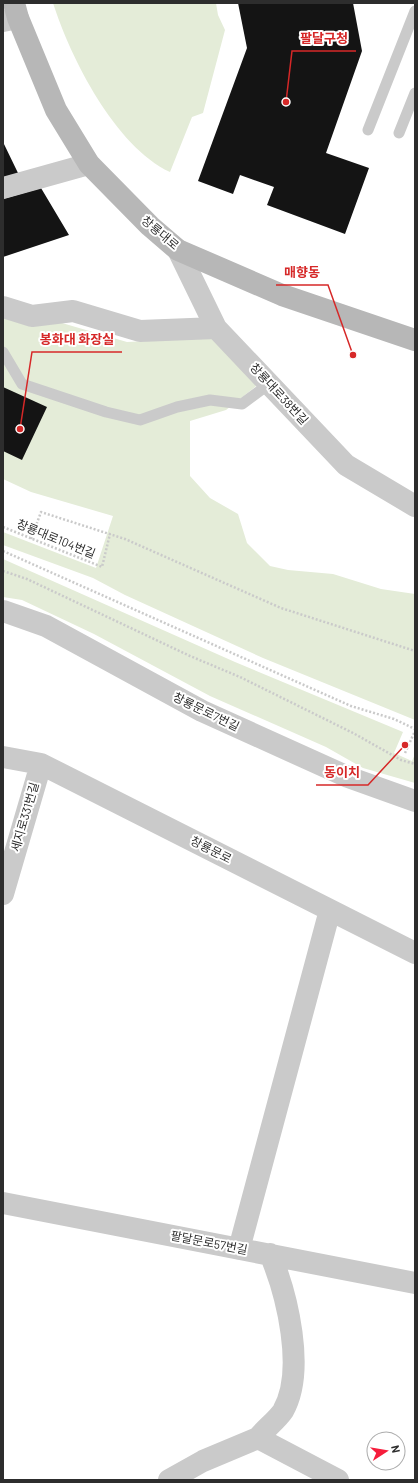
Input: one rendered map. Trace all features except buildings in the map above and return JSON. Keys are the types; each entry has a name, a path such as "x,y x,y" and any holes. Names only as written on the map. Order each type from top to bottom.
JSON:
{"street":[{"name":"창룡대로","path":"12,14 56,110 89,164 140,216 178,250 282,295 414,334"},
{"path":"3,188 89,164"},
{"name":"창룡대로38번길","path":"178,250 216,328 346,465 415,506"},
{"path":"3,307 32,316 73,311 140,331 216,328"},
{"name":"창룡문로7번길","path":"3,611 46,626 202,711 348,776 415,801"},
{"name":"창룡문로","path":"3,758 41,764 415,953"},
{"name":"세지로331번길","path":"3,894 41,764"},
{"path":"239,1249 330,910"},
{"name":"팔달문로57번길","path":"3,1203 415,1283"},
{"path":"169,1480 203,1461 258,1438 282,1411 292,1383 295,1359 279,1277 270,1254"},
{"path":"258,1438 338,1480"}],"lane":[{"path":"368,130 415,11"},
{"path":"400,133 415,93"},
{"path":"3,352 22,384 106,412 140,420 176,407 210,400 242,404 269,384"}],"path":[{"path":"31,539 41,512 125,539 281,608 415,651"},
{"name":"창룡대로104번길","path":"3,527 102,567 110,534"},
{"path":"3,551 351,706 394,719 415,730 405,753"},
{"path":"3,571 27,579 176,650 240,677 353,733 401,760 415,764"}],"green space":[{"path":"53,3 216,3 218,15 225,30 203,113 192,117 170,172 150,160 131,142 114,122 98,99 83,74 71,49"},
{"path":"3,315 62,323 127,342 211,338 260,383 226,410 190,421 190,476 210,498 238,514 247,543 270,566 288,570 333,574 381,589 415,594 415,720 263,658 125,595 93,578 3,545 3,532 96,568 113,516 31,492 3,479"},
{"path":"3,559 235,662 403,732 394,753 412,761 415,754 415,783 363,768 326,747 210,696 94,634 22,600 3,597"}],"place":[{"name":"팔달구청","path":"286,102"},
{"name":"매향동","path":"353,355"},
{"name":"봉화대 화장실","path":"20,429"},
{"name":"동이치","path":"405,745"}]}
